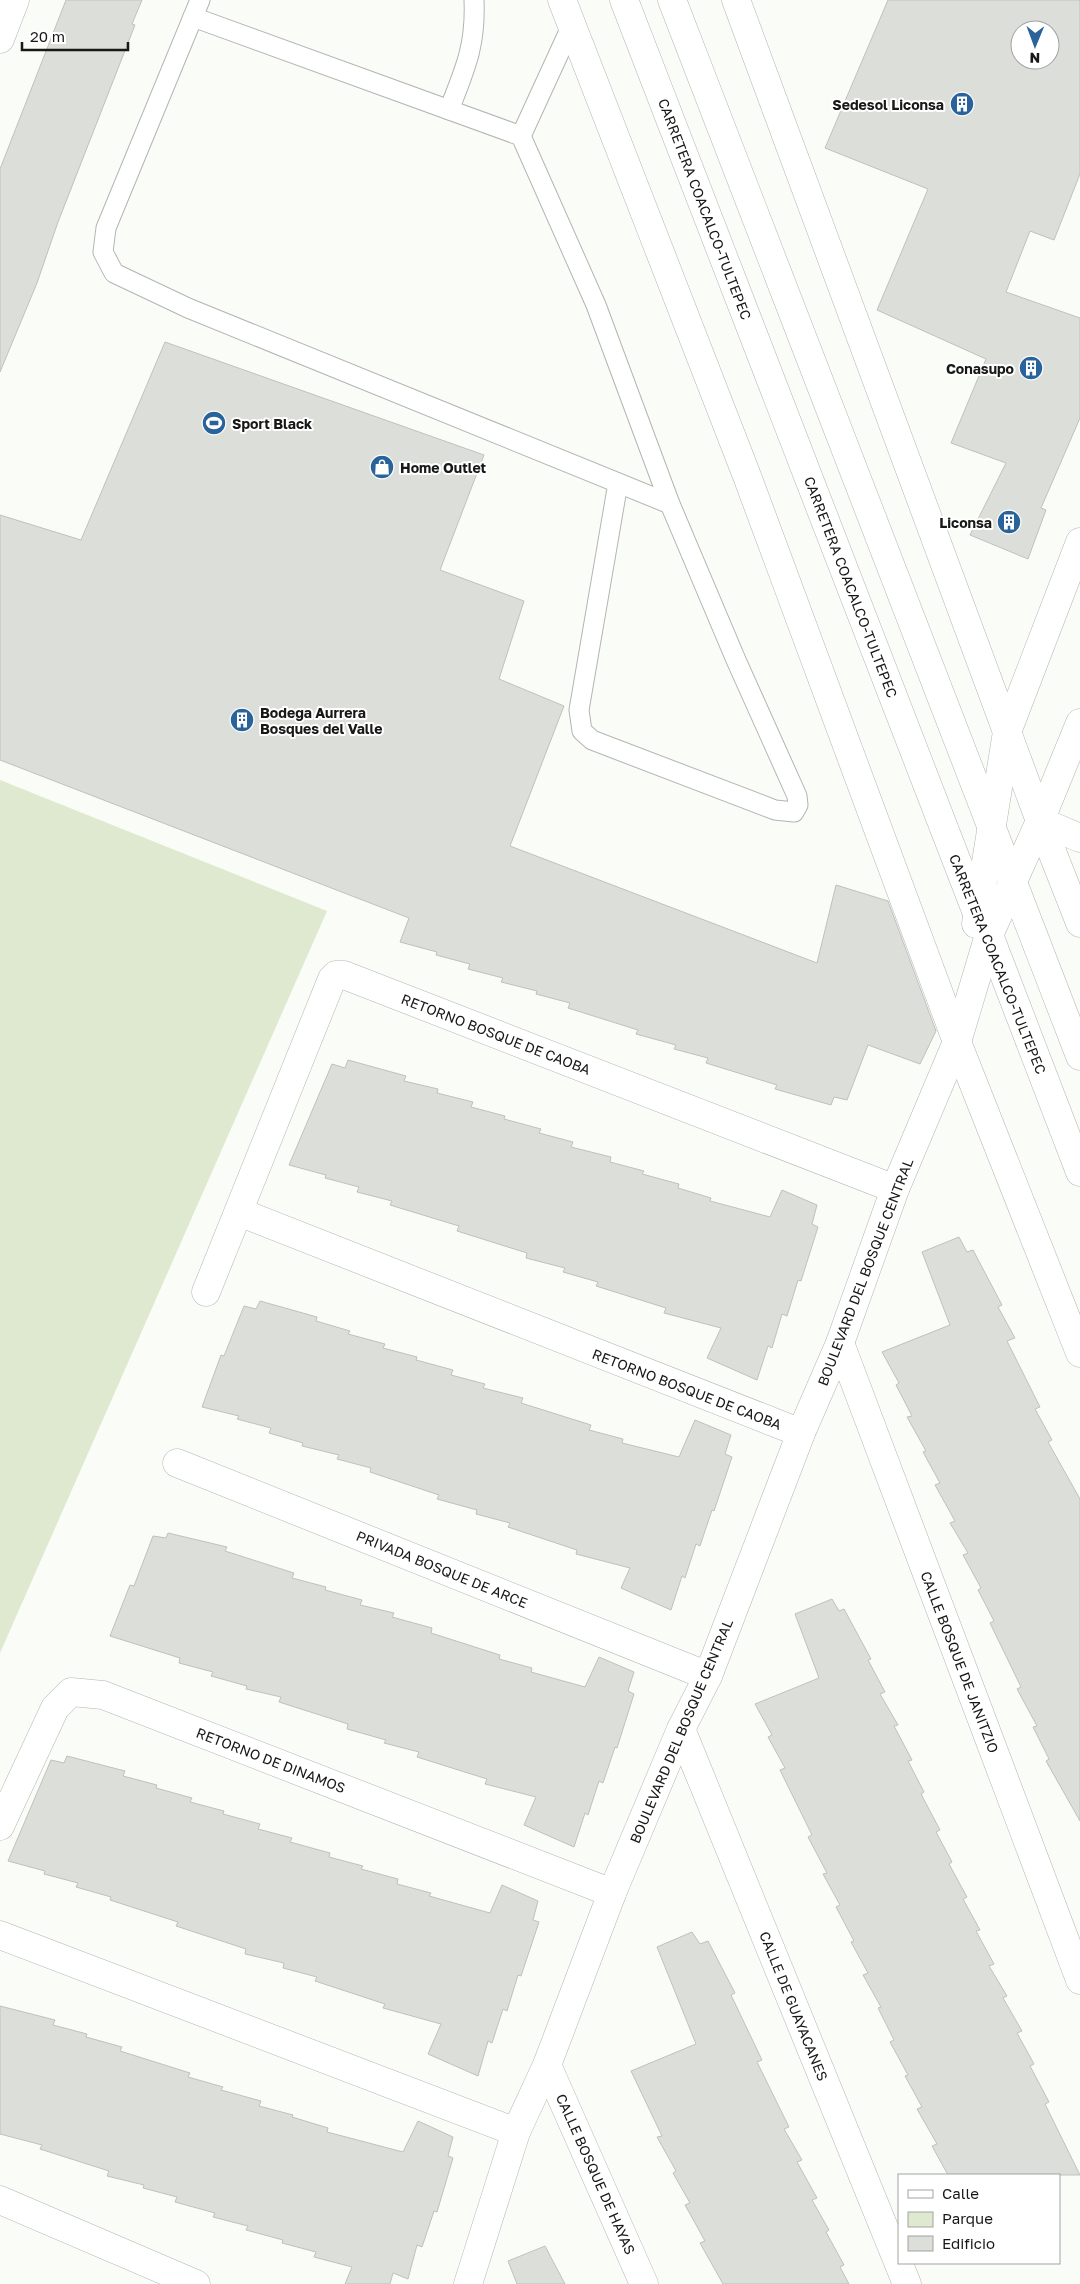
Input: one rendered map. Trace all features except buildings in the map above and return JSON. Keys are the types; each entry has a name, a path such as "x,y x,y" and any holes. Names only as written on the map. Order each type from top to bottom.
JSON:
{"street":[{"path":"0,39 15,0"},
{"path":"562,0 747,476 957,1042 1080,1353"},
{"name":"CARRETERA COACALCO-TULTEPEC","path":"624,0 1080,1172"},
{"path":"672,0 1080,1056"},
{"path":"736,0 1040,822 1080,923"},
{"name":"BOULEVARD DEL BOSQUE CENTRAL","path":"468,2284 516,2132 547,2065 612,1893 681,1729 708,1676 801,1433 840,1343 895,1189 957,1042 984,925 992,827 1007,732 1080,542"},
{"name":"BOULEVARD DEL BOSQUE CENTRAL","path":"984,925 1012,882 1040,822 1080,723"},
{"path":"1040,822 1080,838"},
{"name":"RETORNO BOSQUE DE CAOBA","path":"206,1292 332,979 336,975 344,975 895,1189"},
{"name":"RETORNO BOSQUE DE CAOBA","path":"239,1212 801,1433"},
{"name":"CALLE BOSQUE DE JANITZIO","path":"840,1343 1080,1980"},
{"name":"PRIVADA BOSQUE DE ARCE","path":"176,1463 708,1676"},
{"name":"RETORNO DE DINAMOS","path":"0,1826 55,1708 71,1692 103,1694 612,1893"},
{"name":"CALLE DE GUAYACANES","path":"681,1729 898,2262"},
{"path":"0,1936 516,2132"},
{"name":"CALLE BOSQUE DE HAYAS","path":"547,2065 644,2284"},
{"path":"0,2200 196,2284"},
{"name":"CALLE DE GUAYACANES","path":"899,2264 907,2284"}],"lane":[{"path":"449,110 469,56 475,31 474,0"},
{"path":"618,482 579,710 582,731 592,740 775,810 794,812 798,805 797,796 736,660 670,504 596,305 520,136 449,110 197,8 106,228 103,252 114,273 188,308 618,482 670,504"},
{"path":"520,136 571,27"}],"green space":[{"path":"0,780 327,911 0,1653"}],"place":[{"name":"Sedesol Liconsa","path":"962,104"},
{"name":"Conasupo","path":"1031,368"},
{"name":"Sport Black","path":"214,423"},
{"name":"Home Outlet","path":"382,467"},
{"name":"Liconsa","path":"1009,522"},
{"name":"Bodega Aurrera Bosques del Valle","path":"242,720"}]}
